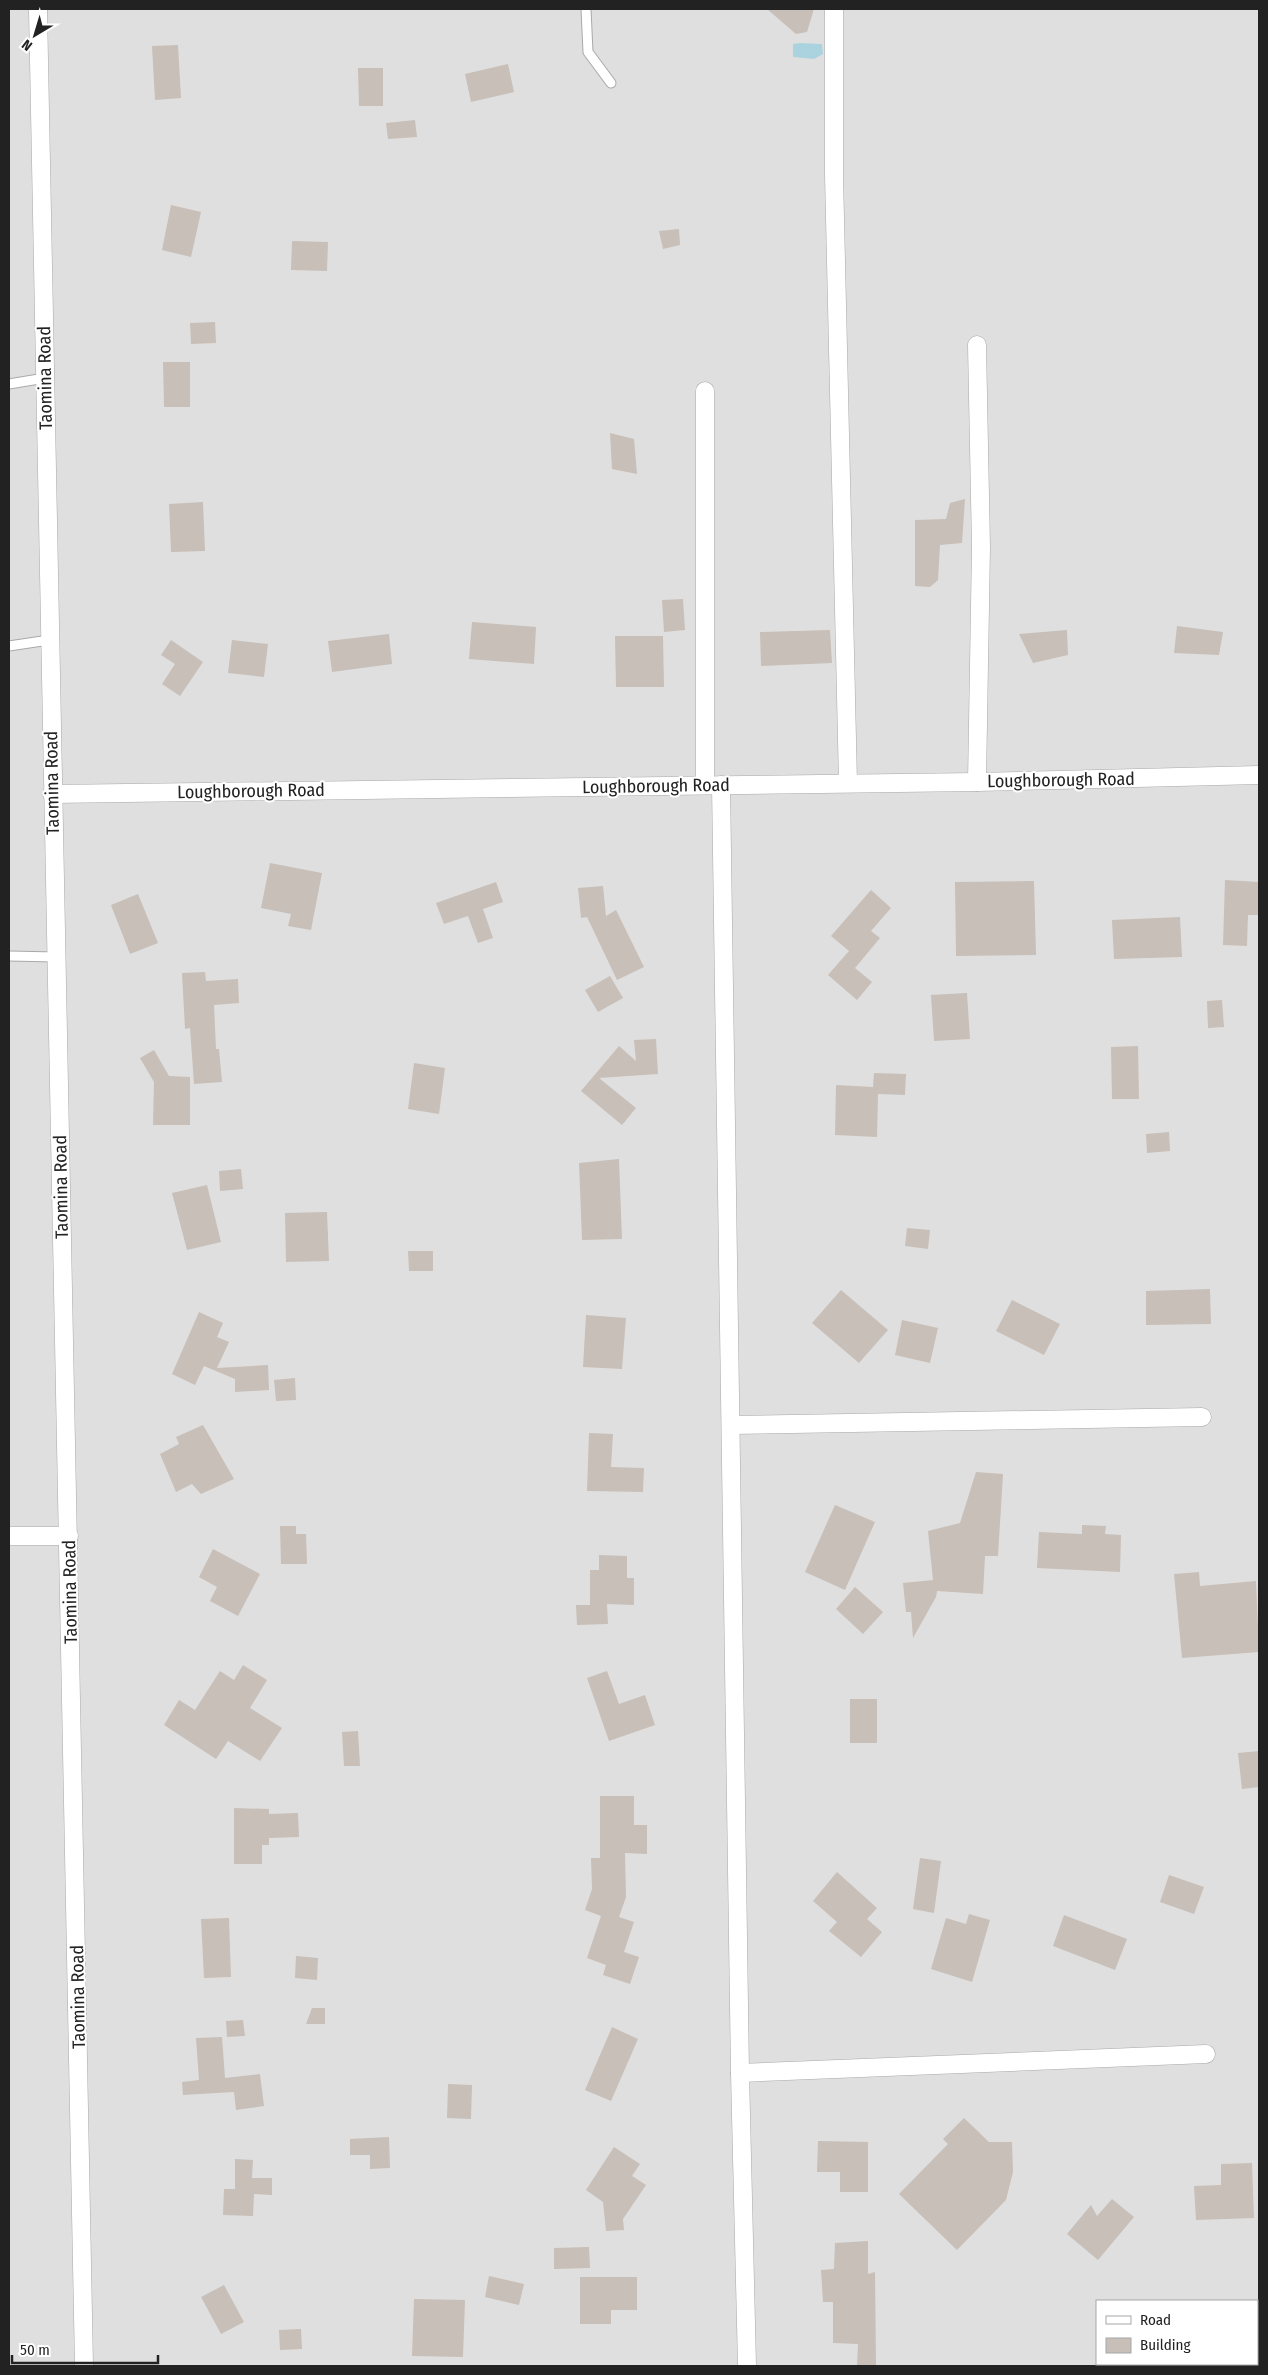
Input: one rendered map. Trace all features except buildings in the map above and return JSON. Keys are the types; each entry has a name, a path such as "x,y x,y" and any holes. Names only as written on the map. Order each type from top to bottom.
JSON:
{"street":[{"name":"Taomina Road","path":"38,9 84,2366"},
{"path":"834,9 834,175 848,783"},
{"path":"976,345 981,547 977,782"},
{"path":"705,391 713,785 731,1425 740,2073 747,2366"},
{"name":"Loughborough Road","path":"52,794 977,782 1259,774"},
{"path":"731,1425 1202,1417"},
{"path":"9,1536 69,1536"},
{"path":"740,2073 1206,2054"}],"lane":[{"path":"586,9 588,52 611,83"},
{"path":"9,384 45,378"},
{"path":"9,646 50,640"},
{"path":"9,956 56,957"}],"shaded area":[{"path":"9,9 1259,9 1259,2366 9,2366"}],"water":[{"path":"793,44 822,44 823,54 814,59 793,57"}]}
